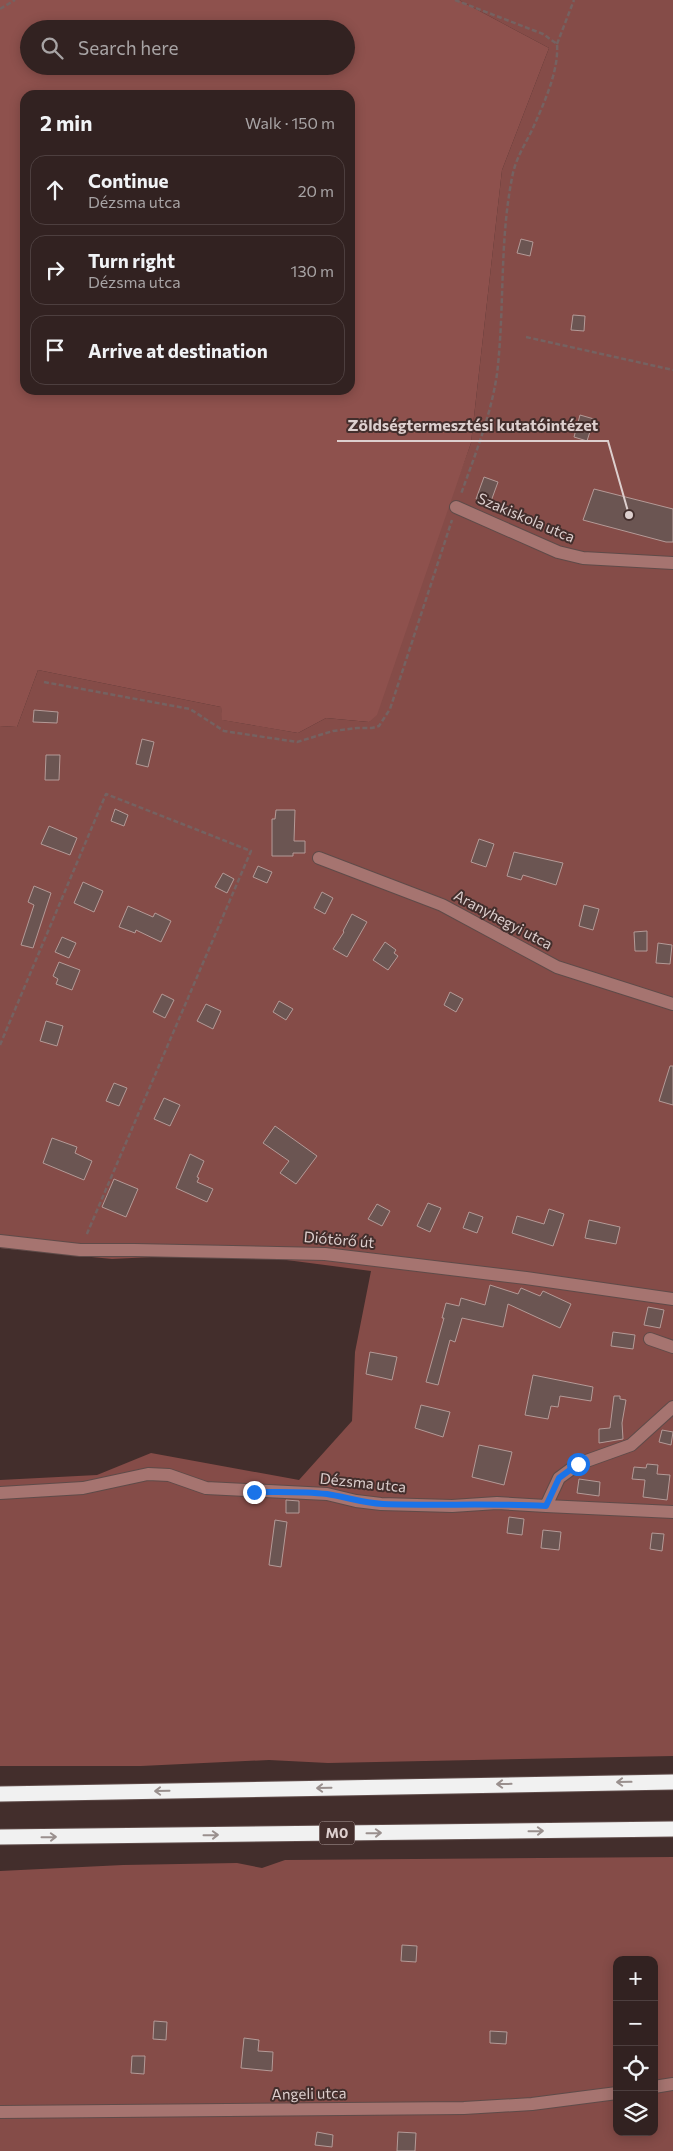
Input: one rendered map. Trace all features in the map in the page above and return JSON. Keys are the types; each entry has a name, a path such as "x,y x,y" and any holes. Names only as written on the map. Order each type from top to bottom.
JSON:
{"highway":[{"path":"0,1794 673,1782"},
{"name":"M0","path":"0,1838 673,1829"}],"street":[{"name":"Szakiskola utca","path":"456,507 558,552 583,558 673,563"},
{"name":"Aranyhegyi utca","path":"319,858 442,905 557,967 673,1004"},
{"name":"Diótörő út","path":"0,1241 80,1250 326,1254 526,1278 673,1299"},
{"path":"650,1339 673,1347"},
{"path":"546,1506 559,1478 578,1464 631,1445 673,1407"},
{"name":"Dézsma utca","path":"0,1493 83,1488 148,1474 169,1475 206,1488 327,1494 356,1502 381,1504 452,1506 497,1503 673,1512"},
{"path":"658,2086 673,2084"},
{"name":"Angeli utca","path":"0,2112 464,2108 532,2104 613,2094"}],"path":[{"path":"0,8 15,0"},
{"path":"456,0 543,34 557,44"},
{"path":"44,682 190,709 224,731 297,742 333,731 379,726 390,709 456,507 480,440 497,375 504,245 513,173 518,154 533,128 551,81 558,54 557,44 574,0"},
{"path":"526,337 673,370"},
{"path":"0,1045 106,794 251,851 80,1250"}],"shaded area":[{"path":"0,0 459,0 549,48 502,170 471,443 377,715 369,722 326,718 298,733 222,720 221,707 38,670 17,727 0,726"},
{"path":"459,0 673,0 673,1756 328,1763 269,1760 141,1766 0,1766 0,1480 97,1475 151,1453 299,1480 352,1421 355,1352 371,1271 232,1253 112,1259 0,1248 0,726 17,727 38,670 221,707 223,720 298,733 326,718 369,722 471,443 502,170 549,48"},
{"path":"673,1857 673,2151 0,2151 0,1871 123,1865 237,1863 262,1868 285,1860"}],"building":[{"path":"521,239 533,242 530,256 517,253"},
{"path":"573,315 585,316 584,331 571,330"},
{"path":"580,415 594,419 587,441 574,437"},
{"path":"484,477 498,482 490,504 476,499"},
{"path":"594,489 673,509 673,542 666,542 583,520"},
{"path":"34,710 58,712 57,723 33,722"},
{"path":"142,739 154,742 148,767 136,764"},
{"path":"46,755 60,755 59,780 45,780"},
{"path":"115,809 128,815 124,826 111,821"},
{"path":"276,810 295,810 294,841 305,841 305,853 293,853 293,856 272,856 272,819 275,819"},
{"path":"49,826 77,838 70,855 41,844"},
{"path":"479,839 494,844 486,867 471,862"},
{"path":"514,852 563,863 556,885 523,875 521,880 507,876"},
{"path":"258,866 272,872 267,883 253,877"},
{"path":"223,873 234,879 227,893 215,887"},
{"path":"83,882 103,891 94,912 74,903"},
{"path":"34,886 51,893 33,948 21,945 34,905 28,902"},
{"path":"322,892 333,898 325,914 314,908"},
{"path":"584,905 599,909 593,930 579,926"},
{"path":"128,906 153,917 155,913 171,921 161,942 136,930 135,933 119,927"},
{"path":"352,914 367,922 347,957 333,949 344,932"},
{"path":"647,931 647,951 635,951 634,932"},
{"path":"62,937 76,943 69,958 55,952"},
{"path":"385,942 396,950 394,953 398,956 388,970 373,960"},
{"path":"658,943 672,945 670,964 656,963"},
{"path":"59,962 80,970 72,990 56,984 58,979 53,976"},
{"path":"450,992 463,999 456,1012 444,1005"},
{"path":"162,994 174,1000 165,1018 153,1012"},
{"path":"279,1001 293,1009 286,1020 273,1012"},
{"path":"206,1004 221,1011 213,1029 197,1021"},
{"path":"46,1021 63,1026 57,1046 40,1041"},
{"path":"670,1066 673,1066 673,1105 659,1101"},
{"path":"114,1083 127,1088 119,1106 106,1101"},
{"path":"164,1098 180,1105 170,1126 154,1119"},
{"path":"275,1126 317,1156 296,1184 280,1173 289,1161 263,1143"},
{"path":"52,1138 77,1147 75,1153 92,1161 84,1180 43,1163"},
{"path":"190,1154 204,1161 197,1177 199,1178 197,1182 213,1189 207,1202 176,1188"},
{"path":"114,1179 138,1189 126,1217 102,1207"},
{"path":"428,1203 441,1208 430,1232 417,1226"},
{"path":"377,1204 390,1211 382,1226 368,1219"},
{"path":"549,1209 564,1214 553,1246 512,1233 517,1216 544,1224"},
{"path":"469,1212 483,1217 477,1233 463,1228"},
{"path":"589,1220 620,1227 616,1244 585,1238"},
{"path":"490,1285 518,1294 521,1288 540,1296 543,1291 571,1304 560,1328 508,1304 503,1327 462,1318 455,1342 450,1340 438,1385 426,1382 444,1318 442,1318 446,1303 459,1306 461,1298 485,1305"},
{"path":"648,1307 664,1310 660,1328 644,1325"},
{"path":"613,1332 635,1335 633,1349 611,1346"},
{"path":"370,1352 397,1357 392,1380 366,1374"},
{"path":"533,1375 593,1387 591,1401 560,1396 558,1407 551,1406 548,1419 525,1415"},
{"path":"614,1396 620,1396 620,1399 626,1400 622,1423 623,1439 599,1443 599,1429 610,1428"},
{"path":"421,1405 450,1412 443,1437 415,1428"},
{"path":"662,1430 673,1432 671,1445 659,1442"},
{"path":"479,1445 512,1452 504,1485 472,1477"},
{"path":"647,1464 658,1465 657,1474 670,1475 667,1500 643,1497 645,1480 632,1479 634,1467 646,1468"},
{"path":"579,1479 600,1482 599,1496 577,1493"},
{"path":"286,1500 299,1501 299,1513 286,1513"},
{"path":"509,1517 524,1519 522,1535 507,1533"},
{"path":"275,1520 287,1522 281,1567 269,1565"},
{"path":"543,1530 561,1532 559,1550 541,1548"},
{"path":"652,1533 664,1534 662,1551 650,1549"},
{"path":"402,1945 417,1946 416,1962 401,1961"},
{"path":"154,2021 167,2022 166,2040 153,2039"},
{"path":"490,2031 507,2032 506,2044 490,2043"},
{"path":"244,2038 259,2040 258,2051 273,2052 272,2071 241,2068"},
{"path":"132,2056 145,2056 144,2074 131,2073"},
{"path":"317,2132 333,2135 332,2147 315,2145"},
{"path":"398,2132 416,2133 415,2151 397,2151"}],"place":[{"name":"Zöldségtermesztési kutatóintézet","path":"629,515"}],"route":[{"path":"254,1492 327,1494 356,1502 381,1504 452,1506 497,1503 546,1506 559,1478 578,1464"}]}
